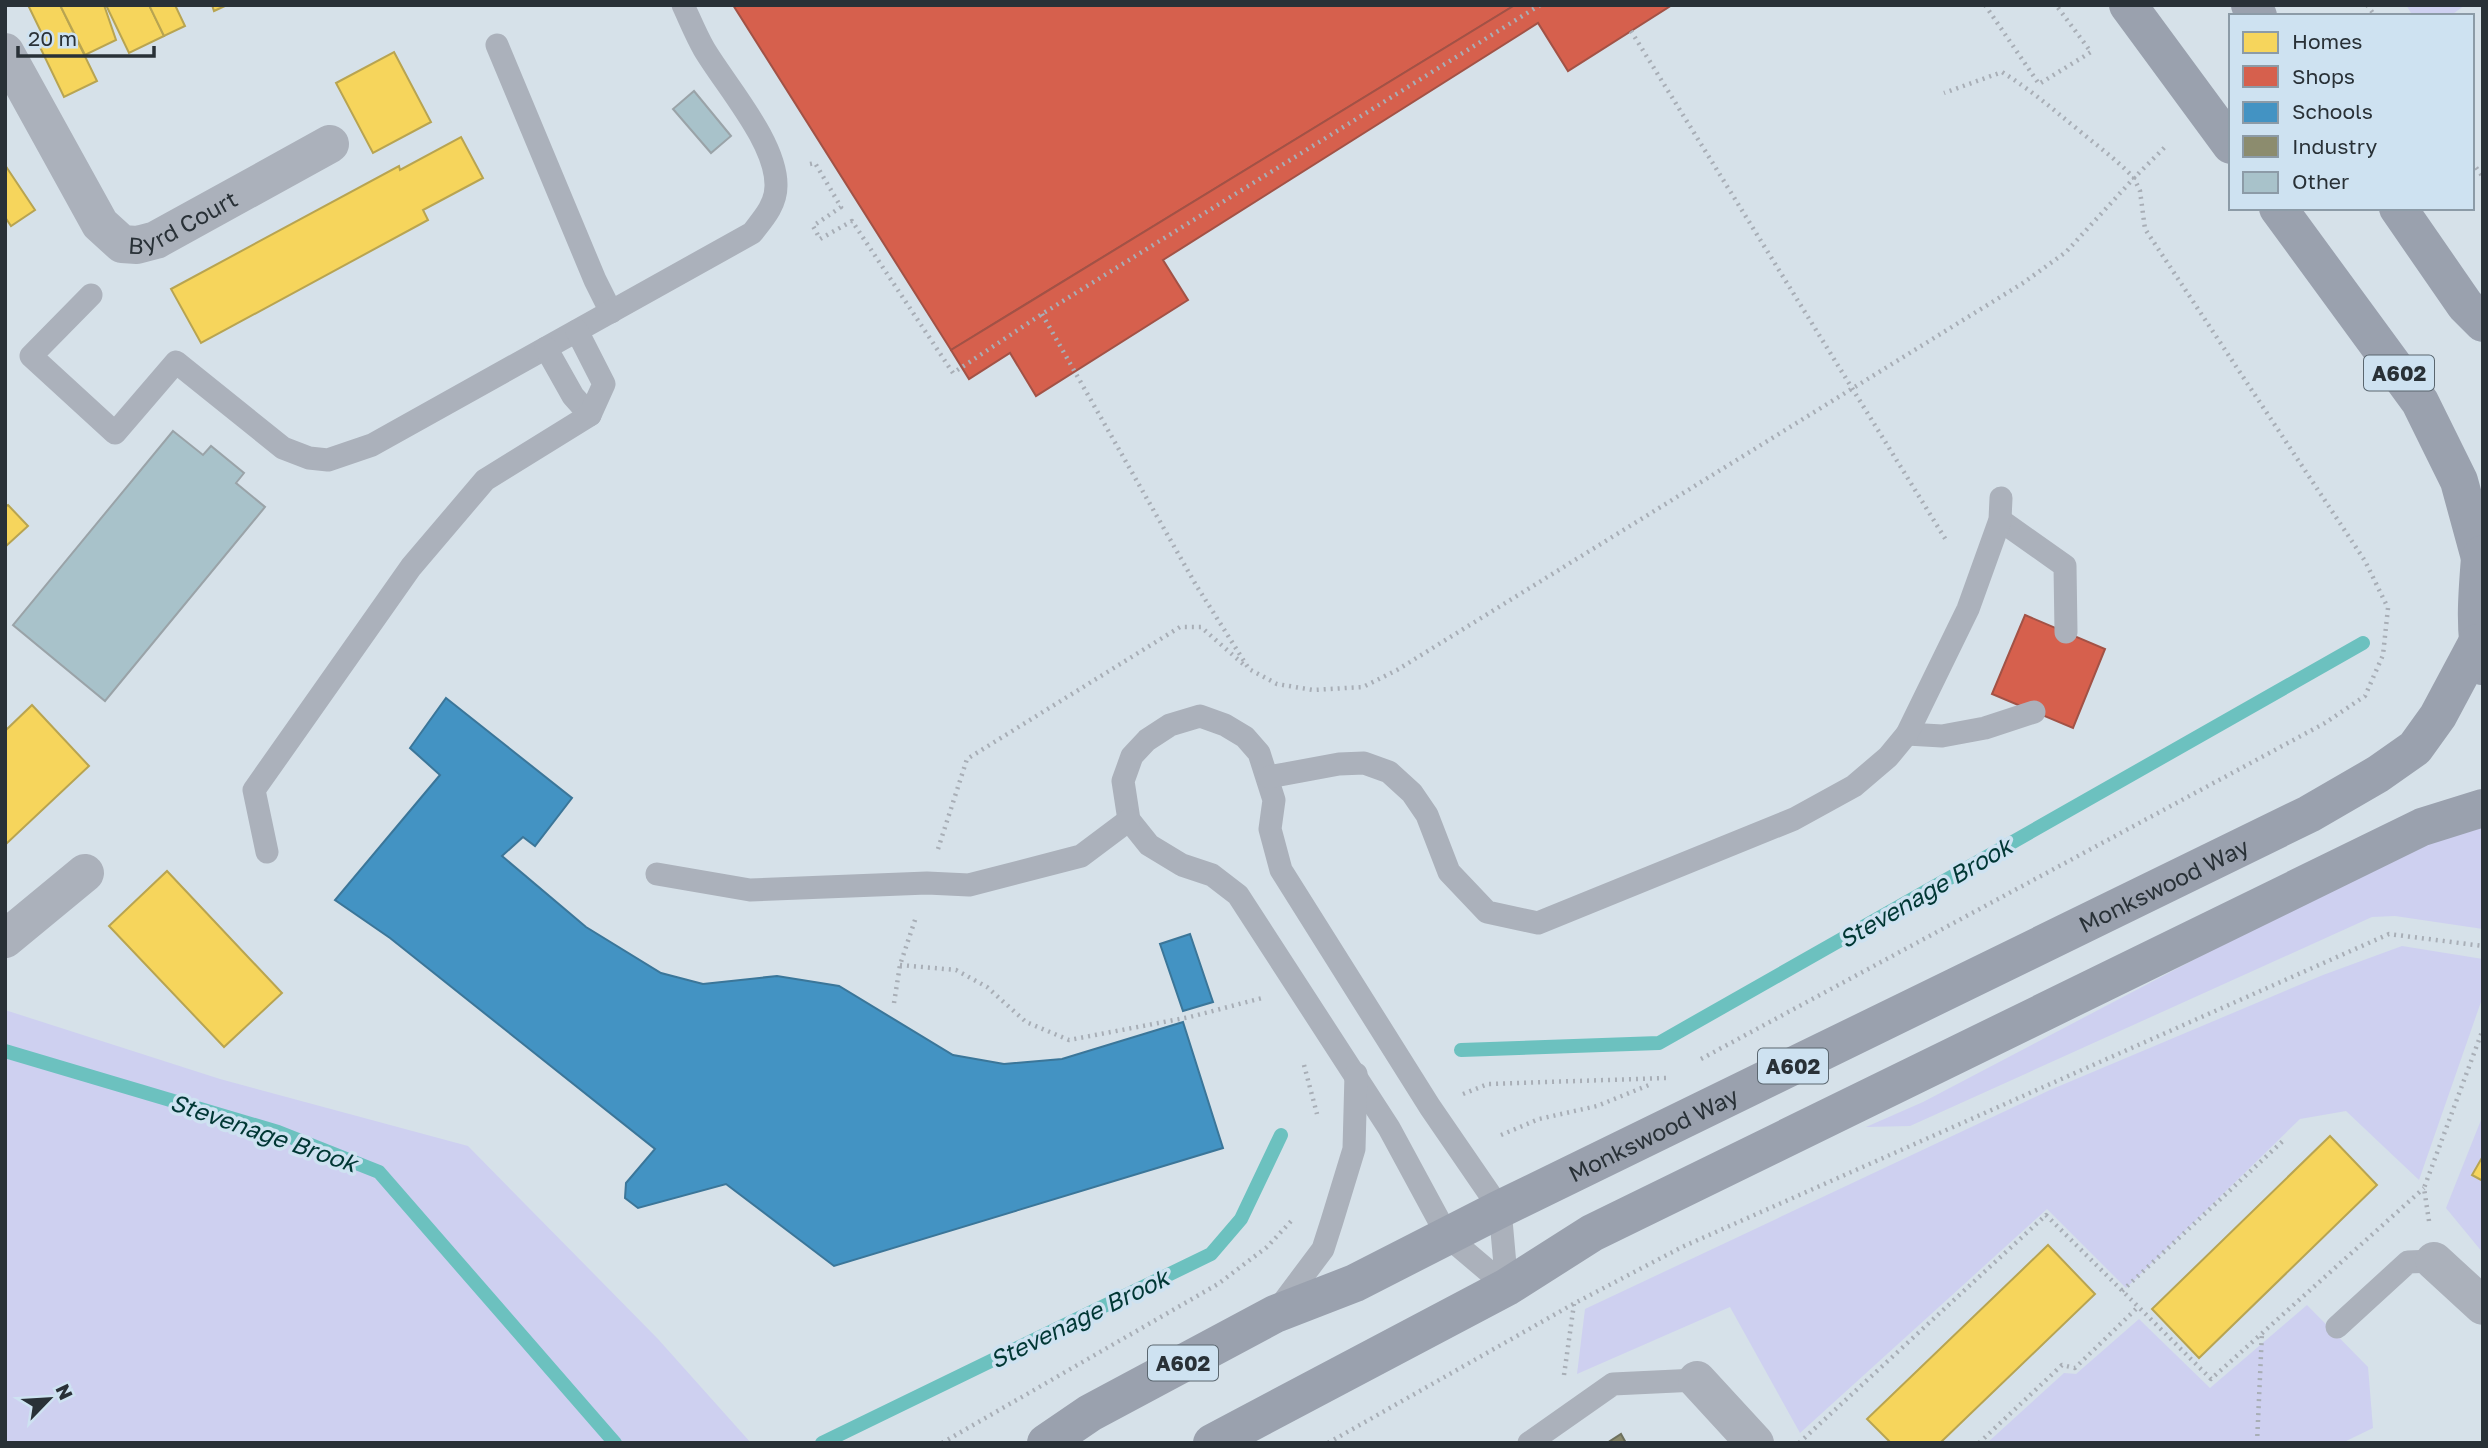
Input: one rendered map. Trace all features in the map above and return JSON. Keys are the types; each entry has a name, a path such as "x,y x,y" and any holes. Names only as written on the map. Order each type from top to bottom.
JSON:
{"main road":[{"path":"2128,5 2229,142"},
{"name":"A602","path":"2279,210 2420,401 2459,481 2482,556 2477,600 2480,655"},
{"path":"2400,210 2465,305 2483,323"},
{"name":"Monkswood Way","path":"1046,1443 1090,1413 1275,1314 1355,1283 1500,1209 2321,807 2378,774 2415,748 2480,655"},
{"name":"A602","path":"1212,1443 1507,1287 1592,1233 2422,827 2483,808"}],"street":[{"name":"Byrd Court","path":"5,52 100,224 122,244 137,245 156,240 330,144"},
{"path":"5,939 85,873"},
{"path":"2434,1261 2483,1306"},
{"path":"1698,1380 1755,1443"}],"lane":[{"path":"91,295 31,356 115,433 176,362 284,449 309,458 328,460 372,445 752,233 774,199 774,168 765,142 703,47 683,5"},
{"path":"497,45 590,270 611,312"},
{"path":"267,852 254,790 411,567 485,480 590,415 604,384 577,331"},
{"path":"546,348 573,397 590,415"},
{"path":"1269,777 1339,764 1364,763 1389,772 1412,793 1427,815 1449,872 1487,912 1538,923 1794,819 1854,786 1888,757 1907,734 1968,609 2001,509 2065,566 2066,632"},
{"path":"1907,734 1942,736 1985,728 2034,712"},
{"path":"1200,716 1225,725 1245,737 1259,753 1275,800 1270,829 1281,870 1430,1107 1500,1209 1507,1287 1448,1237 1356,1073 1238,895 1212,875 1182,865 1149,845 1129,820 1123,781 1132,757 1147,740 1170,725 1200,716"},
{"path":"657,874 750,890 927,883 969,884 1081,856 1129,820"},
{"path":"1275,1314 1323,1248 1354,1149 1356,1073"},
{"path":"2337,1327 2408,1262 2434,1261"},
{"path":"1529,1443 1613,1384 1698,1380"}],"path":[{"path":"774,168 816,163 841,207 813,226 820,240 852,221 953,373 1042,314 1540,5"},
{"path":"1985,5 2039,84 2091,52 2056,5"},
{"path":"1631,31 1946,540"},
{"path":"1691,1065 2325,723 2365,696 2383,655 2388,608 2365,561 2145,229 2140,191 2134,178 2113,156 2036,93 2003,72 1944,93"},
{"path":"894,1003 900,965 967,759 1180,627 1201,627 1249,669 1277,684 1313,690 1363,687 1434,648 2023,283 2066,252 2166,146"},
{"path":"1042,314 1196,585 1249,669"},
{"path":"1328,1443 1575,1303 1682,1247 2389,934 2483,946"},
{"path":"900,965 956,970 987,987 1026,1022 1069,1040 1190,1017 1271,996"},
{"path":"1799,1443 2046,1215 2211,1379 2424,1188 2483,1029"},
{"path":"1302,1057 1317,1114 1317,1126"},
{"path":"1430,1107 1488,1084 1666,1078 1597,1106 1539,1119 1501,1135"},
{"path":"2122,1291 2285,1139"},
{"path":"2424,1188 2434,1261"},
{"path":"942,1443 1218,1284 1267,1247 1294,1217"},
{"path":"1556,1424 1575,1303"},
{"path":"1979,1443 2062,1365 2075,1368 2138,1307"},
{"path":"2257,1443 2262,1332"}],"shaded area":[{"path":"2406,5 2465,5 2453,14 2412,14"},
{"path":"2483,820 2483,929 2395,916 2372,917 1910,1126 1866,1127 1923,1102 2361,872"},
{"path":"2402,946 2483,959 2483,996 2419,1180 2346,1111 2300,1119 2126,1288 2047,1209 1800,1433 1730,1307 1577,1374 1585,1309 2050,1090 2323,975"},
{"path":"5,1010 220,1079 468,1146 658,1339 751,1443 5,1443"},
{"path":"2483,1115 2483,1253 2446,1208"},
{"path":"2307,1305 2368,1367 2373,1428 2342,1443 1987,1443 2064,1373 2076,1374 2139,1319 2210,1388"}],"building: Homes":[{"path":"28,5 60,5 97,81 64,97 38,43 45,40"},
{"path":"60,5 104,5 116,40 85,55"},
{"path":"106,5 149,5 164,36 129,53"},
{"path":"149,5 175,5 185,26 164,36"},
{"path":"212,5 227,5 214,11"},
{"path":"394,52 431,122 373,153 336,83"},
{"path":"461,137 483,178 423,210 428,220 201,343 171,289 399,166 400,170"},
{"path":"5,165 35,210 11,226 5,217"},
{"path":"8,505 28,526 5,547 5,507"},
{"path":"32,705 89,766 5,845 5,731"},
{"path":"167,871 282,993 224,1047 109,926"},
{"path":"2330,1136 2377,1185 2199,1358 2152,1309"},
{"path":"2483,1156 2483,1181 2472,1175"},
{"path":"2048,1245 2095,1294 1940,1443 1891,1443 1867,1419"}],"building: Shops":[{"path":"733,5 1515,5 951,350"},
{"path":"1515,5 1672,5 1568,71 1538,23 1163,260 1188,300 1036,396 1010,353 969,379 951,350"},
{"path":"2025,615 2105,649 2073,728 1992,694"}],"building: Schools":[{"path":"446,698 572,798 535,846 523,837 502,856 586,927 661,973 703,984 777,976 839,986 953,1055 1004,1064 1062,1059 1183,1022 1223,1148 834,1266 726,1184 638,1208 625,1198 626,1183 655,1149 390,938 335,900 440,775 410,748"},
{"path":"1190,934 1213,1002 1183,1011 1160,944"}],"building: Industry":[{"path":"1621,1434 1626,1443 1607,1443"}],"building: Other":[{"path":"694,91 731,136 711,153 673,109"},
{"path":"173,431 203,455 211,446 244,473 236,483 265,507 105,701 13,625"}],"waterway":[{"name":"Stevenage Brook","path":"1461,1050 1659,1043 2363,643"},
{"name":"Stevenage Brook","path":"5,1051 278,1132 379,1172 615,1443"},
{"name":"Stevenage Brook","path":"822,1443 1211,1254 1241,1219 1281,1135"}]}
